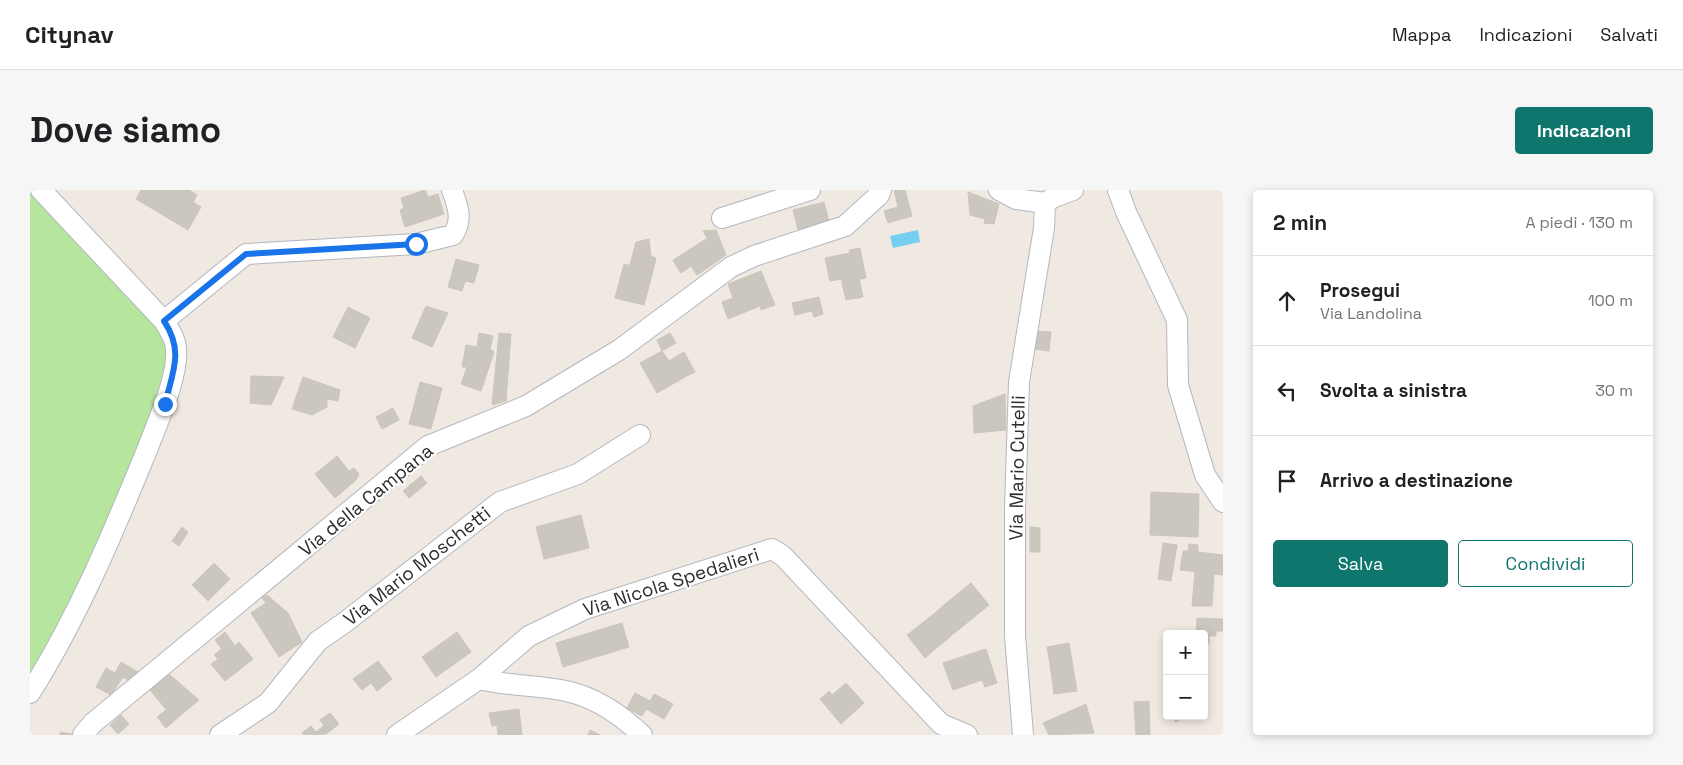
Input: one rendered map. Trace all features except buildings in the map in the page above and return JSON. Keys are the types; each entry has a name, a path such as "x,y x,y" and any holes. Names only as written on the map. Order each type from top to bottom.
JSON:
{"street":[{"path":"30,693 44,670 108,547 165,404 176,349 173,335 164,321 41,190"},
{"path":"164,321 246,254 416,244 453,235 459,225 459,210 452,190"},
{"path":"722,218 810,190"},
{"name":"Via della Campana","path":"83,735 93,723 428,446 526,406 575,378 619,350 731,267 754,256 845,226 881,190"},
{"path":"999,190 1016,199 1044,203 1073,190"},
{"path":"1118,190 1126,212 1177,320 1178,385 1205,475 1223,502"},
{"name":"Via Mario Cutelli","path":"1023,735 1015,626 1015,508 1019,382 1043,238 1044,203"},
{"name":"Via Mario Moschetti","path":"220,735 268,704 318,641 500,502 578,474 640,434"},
{"name":"Via Nicola Spedalieri","path":"397,735 479,679 530,636 585,609 772,549 783,556 941,724 967,735"},
{"path":"479,679 506,686 566,691 592,700 629,723 642,735"}],"green space":[{"path":"30,192 156,325 168,350 167,365 158,401 100,545 30,676"}],"water":[{"path":"918,230 920,242 893,248 890,236"}],"route":[{"path":"165,404 175,364 176,349 173,335 164,321 246,254 416,244"}]}
